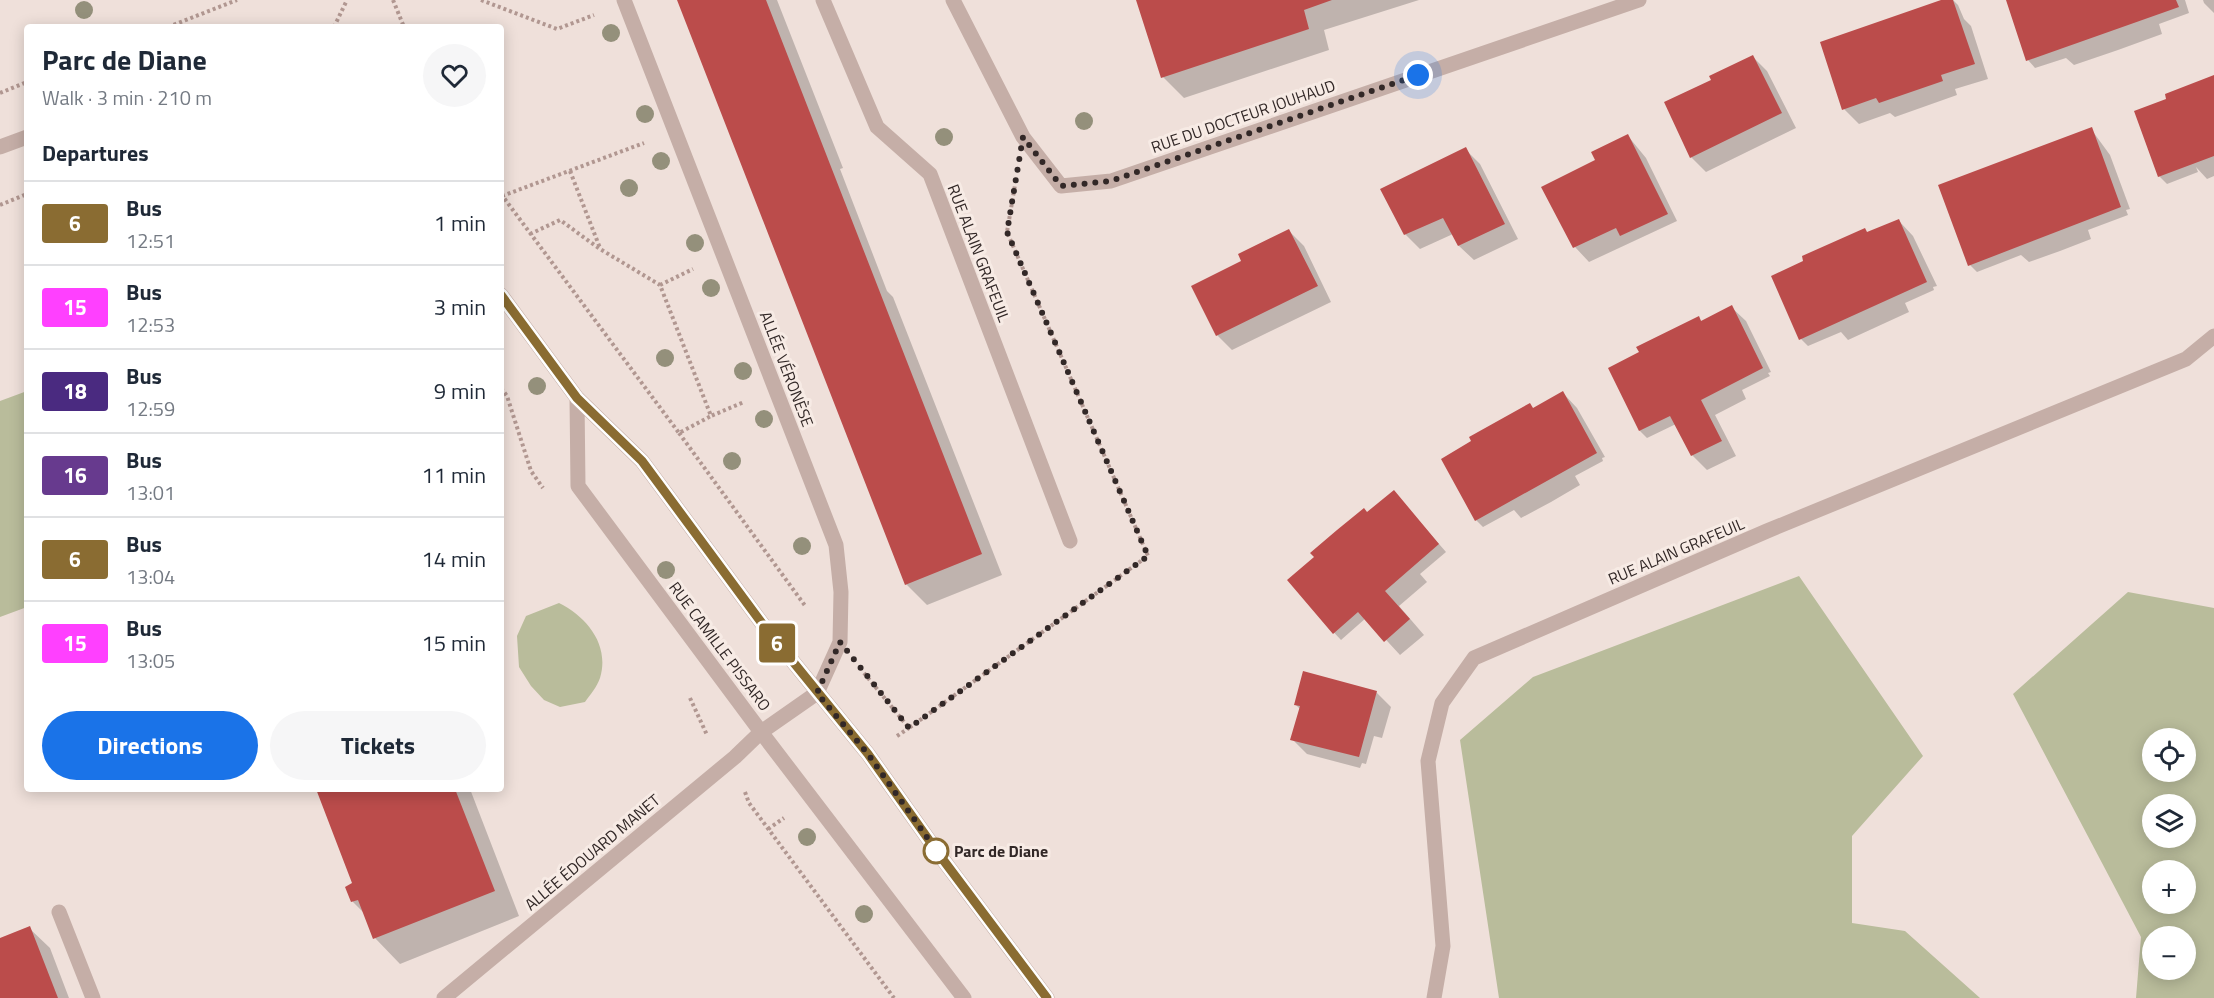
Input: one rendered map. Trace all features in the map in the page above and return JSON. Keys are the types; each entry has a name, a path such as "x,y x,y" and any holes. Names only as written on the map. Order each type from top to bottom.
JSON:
{"street":[{"name":"RUE ALAIN GRAFEUIL","path":"822,0 877,127 930,174 1070,541"},
{"name":"RUE DU DOCTEUR JOUHAUD","path":"953,0 1023,137 1061,186 1111,181 1590,7 1639,0"},
{"name":"ALLÉE VÉRONÈSE","path":"625,2 836,545 841,591 840,642 817,693"},
{"path":"0,147 24,138"},
{"path":"504,299 577,398 642,461 817,693 868,754 941,857 1047,998"},
{"name":"RUE ALAIN GRAFEUIL","path":"1434,998 1443,946 1428,761 1442,703 1474,658 1767,531 2186,359 2214,336"},
{"name":"RUE CAMILLE PISSARO","path":"577,398 578,486 761,732 964,998"},
{"path":"761,732 817,693"},
{"name":"ALLÉE ÉDOUARD MANET","path":"444,998 735,757 761,732"},
{"path":"59,912 93,998"}],"path":[{"path":"176,24 237,0"},
{"path":"335,24 347,0"},
{"path":"393,0 403,24"},
{"path":"481,0 557,29 625,2"},
{"path":"0,93 24,83"},
{"path":"504,194 675,131"},
{"path":"504,199 679,433 800,601 840,642 909,728 1148,556 1007,232 1023,137"},
{"path":"570,171 600,249"},
{"path":"0,205 24,195"},
{"path":"530,234 560,220 600,249 660,285 711,416"},
{"path":"679,433 711,416 775,388"},
{"path":"504,392 531,471 545,491"},
{"path":"688,693 705,733 718,747 735,757 748,803 894,998"}],"green space":[{"path":"24,392 24,608 0,617 0,401"},
{"path":"1799,576 1923,756 1852,836 1852,923 1905,931 1980,998 1499,998 1460,740 1533,677"},
{"path":"2128,592 2214,608 2214,998 2136,998 2141,937 2013,694"},
{"path":"559,603 587,624 599,643 602,654 599,681 585,702 560,707 544,700 531,686 519,667 517,636 526,616"}],"building":[{"path":"677,0 766,0 982,554 905,585"},
{"path":"1136,0 1332,0 1304,10 1309,29 1161,78"},
{"path":"1941,0 1953,0 1975,64 1941,75 1943,81 1879,103 1876,98 1842,110 1820,42"},
{"path":"2006,0 2176,0 2179,7 2026,61"},
{"path":"1753,55 1782,113 1690,158 1664,102 1711,80 1709,76"},
{"path":"2214,75 2214,156 2158,177 2134,111 2166,99 2165,94"},
{"path":"2092,127 2121,207 1968,266 1938,185"},
{"path":"1628,134 1668,214 1620,236 1616,228 1573,248 1541,187 1595,160 1591,152"},
{"path":"1466,147 1505,224 1458,246 1443,218 1404,235 1380,189"},
{"path":"1899,219 1927,282 1799,340 1771,276 1803,261 1802,256 1865,228 1867,232"},
{"path":"1289,229 1318,286 1216,336 1191,286 1241,261 1238,254"},
{"path":"1732,305 1763,368 1701,400 1722,441 1691,456 1670,416 1639,431 1608,368 1639,352 1636,347 1699,316 1701,321"},
{"path":"1563,391 1597,453 1475,521 1441,459 1471,441 1469,437 1530,403 1533,408"},
{"path":"1394,490 1439,544 1385,591 1410,619 1384,642 1358,612 1333,634 1287,580 1314,557 1310,553 1337,530 1364,508 1367,512"},
{"path":"1303,671 1377,691 1359,757 1290,740 1300,706 1294,705"},
{"path":"317,792 456,792 495,891 373,939 358,900 351,902 345,887 352,883"},
{"path":"30,926 58,998 0,998 0,938"}],"bus line":[{"name":"6","path":"504,299 577,398 642,461 764,626 868,754 941,857 1047,998"}],"place":[{"name":"Parc de Diane","path":"936,851"}],"route":[{"path":"936,851 941,857 868,754 817,693 840,642 909,728 1148,556 1007,232 1023,137 1061,186 1111,181 1418,75"}]}
